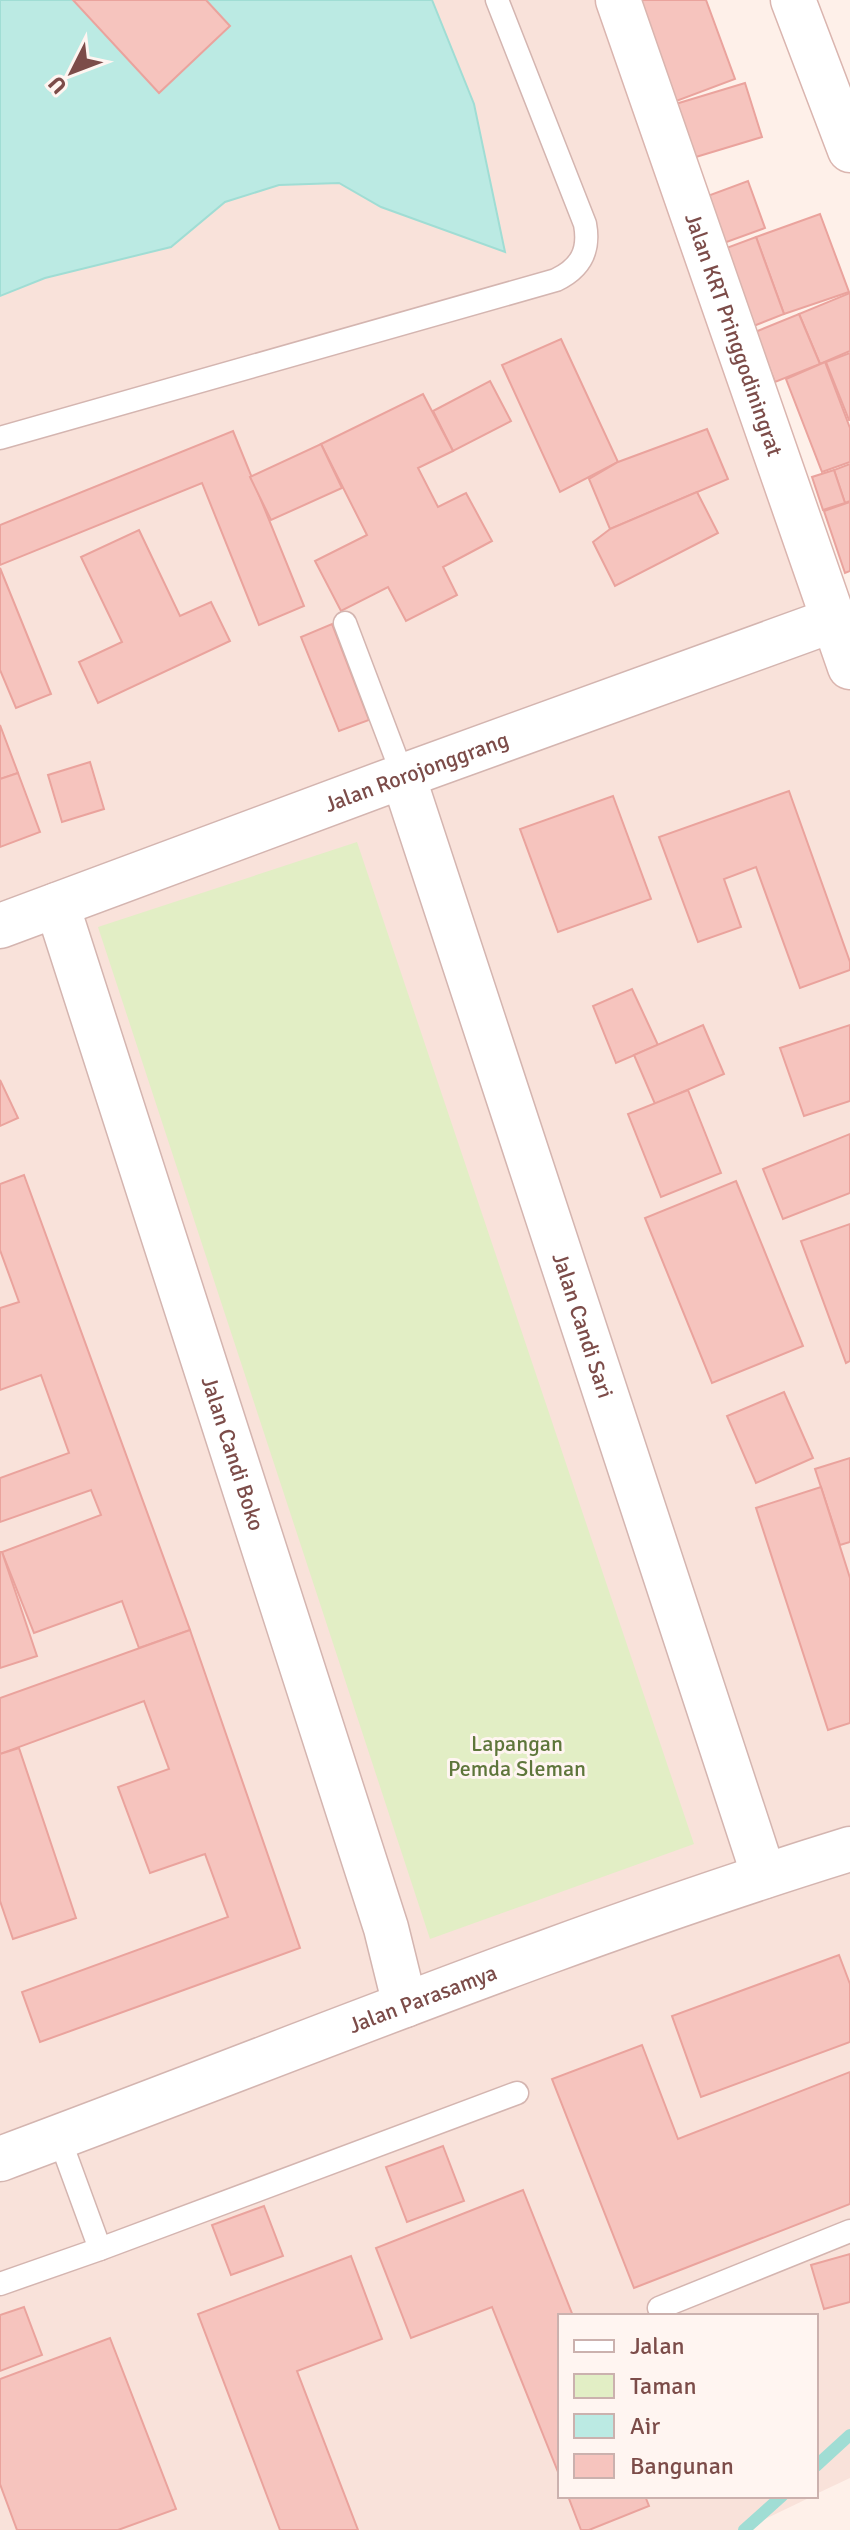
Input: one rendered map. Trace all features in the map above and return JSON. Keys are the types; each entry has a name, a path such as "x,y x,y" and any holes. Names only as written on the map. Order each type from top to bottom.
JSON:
{"street":[{"name":"Jalan KRT Pringgodiningrat","path":"618,0 850,667"},
{"path":"793,0 850,150"},
{"name":"Jalan Rorojonggrang","path":"0,926 833,620"},
{"name":"Jalan Candi Sari","path":"403,776 764,1876"},
{"name":"Jalan Candi Boko","path":"57,905 386,1928 405,2005"},
{"name":"Jalan Parasamya","path":"0,2159 405,2005 764,1876 850,1849"}],"lane":[{"path":"0,438 556,280 572,272 584,257 588,241 585,224 497,0"},
{"path":"345,623 403,776"},
{"path":"0,2284 517,2093"},
{"path":"59,2137 100,2249"},
{"path":"659,2308 850,2231"}],"shaded area":[{"path":"0,0 618,0 850,667 850,2478 818,2493 818,2314 558,2314 558,2498 809,2498 742,2530 0,2530"}],"green space":[{"name":"Lapangan Pemda Sleman","path":"357,842 694,1844 430,1939 98,927"}],"water":[{"path":"0,0 432,0 474,104 505,252 381,207 339,183 279,185 225,202 171,247 45,278 0,296"}],"building":[{"path":"73,0 206,0 230,26 159,93"},
{"path":"633,0 706,0 735,79 671,103"},
{"path":"745,83 762,137 686,160 669,106"},
{"path":"748,181 765,228 710,248 694,201"},
{"path":"820,214 849,292 784,314 756,237"},
{"path":"756,237 784,314 741,331 713,253"},
{"path":"850,293 850,351 820,364 799,314"},
{"path":"799,314 820,364 775,382 755,332"},
{"path":"561,339 618,462 560,492 502,365"},
{"path":"850,353 850,420 849,420 826,362"},
{"path":"825,362 850,428 850,462 822,472 786,379"},
{"path":"490,381 511,421 453,451 433,411"},
{"path":"423,394 453,451 418,468 438,507 466,493 492,541 443,567 457,595 406,621 388,587 341,611 315,561 367,535 321,444"},
{"path":"707,429 728,479 610,529 589,479 618,462"},
{"path":"233,431 304,606 259,625 202,483 0,565 0,525"},
{"path":"321,444 342,488 271,520 250,477"},
{"path":"850,464 850,501 845,503 834,470"},
{"path":"834,470 845,503 823,510 812,477"},
{"path":"697,492 718,533 615,586 593,542 610,529"},
{"path":"850,502 850,571 845,573 824,511"},
{"path":"139,530 180,616 211,602 230,641 98,703 79,662 122,642 81,557"},
{"path":"0,568 51,694 16,708 0,670"},
{"path":"332,624 369,720 339,731 301,637"},
{"path":"0,725 18,773 0,779"},
{"path":"90,762 104,809 62,822 48,775"},
{"path":"18,773 40,832 0,847 0,779"},
{"path":"789,791 850,962 850,970 800,988 756,867 724,879 741,927 698,942 659,837"},
{"path":"613,796 651,899 558,932 520,829"},
{"path":"632,989 658,1045 616,1063 593,1006"},
{"path":"703,1025 724,1074 655,1104 634,1055"},
{"path":"850,1025 850,1101 804,1116 780,1048"},
{"path":"0,1080 18,1118 0,1126"},
{"path":"688,1090 721,1173 661,1197 628,1114"},
{"path":"850,1134 850,1193 783,1219 763,1169"},
{"path":"24,1175 190,1630 139,1648 122,1601 34,1633 2,1552 101,1515 91,1490 0,1522 0,1478 69,1453 41,1375 0,1390 0,1308 19,1302 0,1250 0,1184"},
{"path":"736,1181 803,1346 712,1383 645,1218"},
{"path":"850,1224 850,1361 846,1363 801,1241"},
{"path":"784,1392 813,1458 756,1483 727,1416"},
{"path":"850,1458 850,1542 840,1545 815,1469"},
{"path":"821,1487 850,1578 850,1723 828,1730 756,1508"},
{"path":"0,1552 37,1656 0,1668"},
{"path":"190,1630 300,1948 40,2042 22,1992 228,1917 205,1854 150,1873 118,1787 169,1769 144,1701 0,1754 0,1698"},
{"path":"19,1748 76,1918 13,1939 0,1901 0,1754"},
{"path":"839,1955 850,1984 850,2042 701,2097 672,2016"},
{"path":"642,2045 678,2139 850,2072 850,2204 634,2288 552,2079"},
{"path":"443,2146 464,2201 407,2222 386,2167"},
{"path":"523,2190 572,2314 558,2314 558,2472 492,2307 411,2338 376,2248"},
{"path":"264,2206 283,2256 231,2275 212,2225"},
{"path":"850,2254 850,2302 824,2309 811,2265"},
{"path":"351,2256 382,2339 297,2371 358,2530 280,2530 198,2314"},
{"path":"24,2307 42,2355 0,2371 0,2315"},
{"path":"110,2338 176,2509 118,2530 17,2530 0,2484 0,2379"},
{"path":"569,2498 646,2498 649,2506 589,2530 581,2530"}],"waterway":[{"path":"818,2464 850,2435"},
{"path":"744,2530 780,2498"}]}
